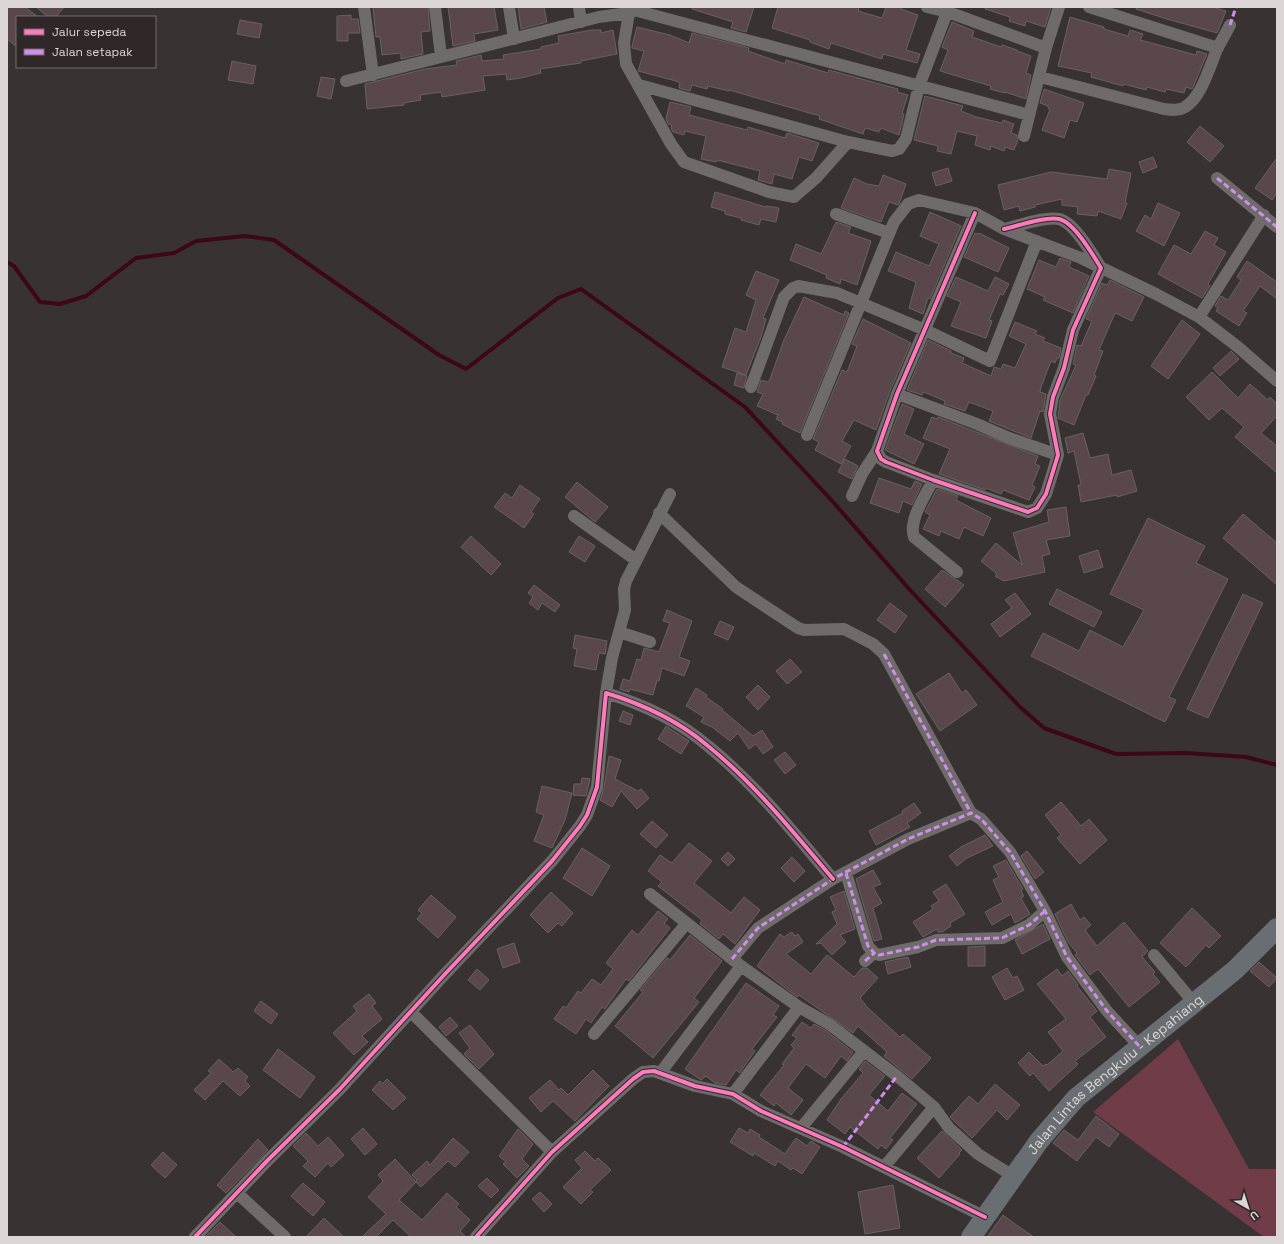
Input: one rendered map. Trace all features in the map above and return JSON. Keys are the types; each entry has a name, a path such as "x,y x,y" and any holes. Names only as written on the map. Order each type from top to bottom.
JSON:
{"highway":[{"name":"Jalan Lintas Bengkulu - Kepahiang","path":"971,1237 1039,1141 1076,1098 1235,970 1277,928"}],"street":[{"path":"364,7 373,75"},
{"path":"435,7 442,56"},
{"path":"509,7 514,39"},
{"path":"579,7 581,22"},
{"path":"927,7 949,10 1046,48"},
{"path":"1024,136 1040,78 1046,48 1059,7"},
{"path":"1089,7 1218,48"},
{"path":"346,82 442,56 620,13 630,9 1029,115"},
{"path":"630,9 624,43 624,54 628,71 639,86 671,144 684,162 769,192 790,197 798,195 848,142"},
{"path":"639,86 848,142 892,151 899,149 906,139 919,86 949,10"},
{"path":"1040,78 1164,110 1179,110 1192,101 1205,80 1218,48 1230,25"},
{"path":"1217,178 1277,227"},
{"path":"807,435 894,222 908,204 919,200 975,213 1004,229 1068,252 1156,294 1199,317 1277,381"},
{"path":"852,496 862,474 877,451 897,394 975,213"},
{"path":"836,214 889,233"},
{"path":"1199,317 1264,215"},
{"path":"1004,229 1053,218 1064,221 1082,241 1101,268"},
{"path":"751,387 784,297 793,288 798,286 836,293 925,330 990,361 1037,241"},
{"path":"877,451 881,459 886,462 933,480 1028,512 1037,508 1046,494 1058,455 1051,422 1053,397 1064,368 1073,330 1101,268"},
{"path":"897,394 977,424 1009,438 1058,455"},
{"path":"933,480 917,513 912,526 912,532 914,537 957,572"},
{"path":"195,1237 340,1089 552,861 587,815 597,787 606,693 612,658 625,610 624,589 636,560 670,494"},
{"path":"659,513 736,587 798,628 804,630 844,629 873,644 884,654 971,813 982,819 1010,852 1046,912 1067,957 1107,1011 1140,1047"},
{"path":"574,516 636,560"},
{"path":"619,632 650,642"},
{"path":"606,693 628,700 671,721 708,745 750,785 833,878"},
{"path":"661,1072 758,928 833,878 908,839 971,813"},
{"path":"846,872 868,946 869,957 894,952 936,940 950,938 1002,938 1029,925 1046,912"},
{"path":"650,894 686,924 736,962 799,1007 829,1024 864,1051 934,1107 949,1128 978,1154 1013,1176"},
{"path":"594,1034 686,924"},
{"path":"1154,955 1194,1003"},
{"path":"733,1094 799,1007"},
{"path":"411,1012 552,1152"},
{"path":"802,1128 864,1051"},
{"path":"476,1237 552,1152 633,1079 643,1072 654,1071 661,1072 695,1086 733,1094 761,1111 802,1128 985,1217"},
{"path":"884,1167 934,1107"},
{"path":"237,1193 285,1237"}],"shaded area":[{"path":"1178,1039 1249,1169 1277,1169 1277,1237 1264,1237 1093,1112"}],"building":[{"path":"7,7 25,7 37,16 16,16 16,46 7,39"},
{"path":"36,7 64,7 57,16 47,16"},
{"path":"373,7 428,7 430,31 421,32 423,54 401,59 401,53 382,55 380,37 376,37"},
{"path":"448,7 494,7 498,30 474,34 475,41 453,46"},
{"path":"518,7 544,7 547,22 521,29"},
{"path":"692,7 754,7 746,32 731,28 733,22 692,9"},
{"path":"778,7 859,7 858,11 882,18 886,7 902,7 901,9 918,15 906,50 920,54 917,63 883,54 882,59 831,43 829,49 810,42 810,40 772,28"},
{"path":"986,7 1051,7 1045,27 1026,21 1025,26 1009,21 1010,17 985,9"},
{"path":"1137,7 1213,7 1226,11 1217,33 1136,9"},
{"path":"351,15 351,19 358,19 360,33 348,33 348,41 337,41 337,16"},
{"path":"1070,17 1128,36 1130,30 1143,34 1140,40 1196,55 1197,51 1207,54 1192,89 1186,87 1184,93 1166,89 1165,92 1147,87 1146,90 1124,84 1123,86 1091,77 1092,73 1058,66"},
{"path":"240,20 262,24 259,38 237,34"},
{"path":"952,22 974,31 972,37 1001,47 1002,45 1031,56 1026,73 1031,75 1026,99 990,89 991,86 940,71 948,50 942,47"},
{"path":"637,27 670,35 689,43 692,33 749,48 748,51 785,64 786,60 828,73 829,70 898,89 897,92 908,95 902,113 904,114 899,135 881,128 879,132 865,128 863,134 819,119 820,116 729,90 708,86 707,89 692,85 690,91 679,88 680,83 676,81 638,71 644,51 632,48"},
{"path":"592,30 601,30 601,33 613,30 617,54 581,61 581,63 540,69 541,73 521,78 507,80 506,74 483,76 485,90 442,97 441,92 420,95 421,100 404,103 404,105 367,109 365,84 425,69 457,65 456,61 481,55 482,61 504,59 503,55 541,49 541,47 559,43 558,36"},
{"path":"232,61 256,66 253,84 228,80"},
{"path":"321,77 335,79 331,99 317,96"},
{"path":"1044,89 1084,103 1077,122 1070,120 1064,138 1042,130 1050,109 1048,106 1040,103"},
{"path":"925,96 963,106 961,111 976,117 1002,123 1003,120 1014,124 1011,133 1017,135 1018,140 1014,150 1005,147 1004,151 991,146 990,150 975,145 977,136 957,131 951,154 937,151 938,146 914,140"},
{"path":"670,102 691,107 689,115 747,130 748,127 785,138 787,133 819,143 812,161 799,157 792,179 774,174 772,184 758,180 760,171 717,160 716,162 701,159 706,136 685,131 684,135 673,132 671,128 672,125 668,124 666,119"},
{"path":"1200,126 1224,146 1210,162 1187,142"},
{"path":"1153,157 1157,167 1143,173 1139,162"},
{"path":"1277,158 1277,193 1272,200 1255,188"},
{"path":"948,168 952,181 936,186 932,173"},
{"path":"1109,169 1131,173 1125,203 1127,203 1121,219 1098,211 1097,216 1077,214 1078,207 1062,205 1062,199 1035,205 1035,207 1020,211 1019,206 1004,210 998,185 1051,172 1107,179"},
{"path":"883,175 906,184 899,204 889,202 881,222 841,208 854,178 867,184 879,186"},
{"path":"715,192 766,207 779,208 776,222 761,219 759,225 725,214 725,211 711,207"},
{"path":"1158,203 1180,213 1164,246 1136,231 1145,215 1151,219"},
{"path":"930,212 961,226 930,299 928,298 923,314 909,308 916,282 888,271 896,252 929,266 939,244 920,236"},
{"path":"836,222 851,227 848,233 871,241 857,285 841,279 840,284 826,278 827,275 790,260 796,244 821,254"},
{"path":"1205,231 1218,238 1214,245 1226,252 1208,284 1210,286 1202,298 1158,274 1174,245 1191,254"},
{"path":"975,233 979,233 1009,248 998,272 964,257"},
{"path":"1060,258 1071,262 1069,267 1089,276 1073,313 1043,300 1045,297 1027,289 1039,260 1056,267"},
{"path":"1247,261 1277,282 1277,299 1260,286 1243,311 1247,313 1239,326 1216,311 1218,308 1215,306 1221,296 1228,300 1241,280 1237,277"},
{"path":"756,271 779,280 763,318 766,319 761,337 746,375 722,367 735,328 746,332 756,300 746,295"},
{"path":"956,277 988,291 995,277 1009,284 1003,295 1000,294 989,320 992,321 986,338 951,326 961,302 947,296"},
{"path":"1110,280 1144,297 1132,321 1115,313 1099,350 1103,351 1094,375 1096,376 1088,395 1086,395 1074,425 1058,418 1060,400 1076,365 1073,364 1077,345 1081,346 1092,321 1086,319 1102,283 1107,285"},
{"path":"804,297 844,315 845,311 849,313 800,433 782,424 783,422 776,419 778,415 757,406 763,394 757,392 761,380 768,382 770,379 784,340"},
{"path":"863,319 911,343 890,391 876,430 854,420 842,441 851,446 841,464 815,450 819,442 813,439 842,370 847,372 857,346 852,344"},
{"path":"1182,320 1200,334 1168,379 1151,366"},
{"path":"1015,322 1037,331 1035,334 1045,338 1043,341 1061,348 1059,358 1057,358 1055,363 1051,361 1041,387 1040,392 1046,394 1043,412 1040,411 1031,438 989,421 993,411 969,402 965,411 944,404 945,401 924,392 922,395 907,390 928,340 951,351 951,353 964,358 962,363 991,376 994,367 1001,369 1003,364 1015,368 1026,344 1009,336"},
{"path":"1231,351 1239,359 1220,376 1213,368"},
{"path":"1212,372 1238,398 1250,384 1268,400 1270,397 1277,404 1277,416 1261,433 1277,446 1277,473 1235,437 1244,427 1222,408 1209,420 1186,397"},
{"path":"737,373 747,376 744,388 734,385"},
{"path":"902,404 914,409 904,434 924,444 914,464 885,450"},
{"path":"932,417 937,419 938,417 1038,456 1035,464 1040,466 1032,485 1035,487 1029,500 1003,490 1001,494 986,488 985,490 939,474 950,449 923,438"},
{"path":"1083,433 1090,458 1108,454 1112,475 1131,470 1137,491 1117,497 1117,495 1081,502 1078,485 1081,485 1074,451 1068,453 1065,438"},
{"path":"845,459 858,466 852,479 838,472"},
{"path":"879,478 911,489 915,481 922,484 912,505 903,501 899,513 870,503"},
{"path":"577,482 608,507 595,522 565,497"},
{"path":"520,485 540,499 531,512 534,514 524,528 494,507 505,493 512,498"},
{"path":"937,489 958,496 956,500 991,518 983,536 964,527 959,539 941,531 939,536 923,529 930,515 925,512"},
{"path":"1066,507 1070,536 1046,540 1050,554 1042,556 1045,572 1004,581 995,576 997,574 981,561 996,543 1022,565 1013,533 1049,522 1047,510"},
{"path":"1243,514 1277,543 1277,585 1223,538"},
{"path":"1148,518 1205,546 1196,563 1228,579 1169,697 1176,700 1165,722 1031,656 1043,633 1079,651 1090,630 1123,647 1144,610 1110,594"},
{"path":"471,536 501,564 491,575 461,547"},
{"path":"579,536 595,546 585,562 569,552"},
{"path":"1098,550 1103,567 1084,573 1079,556"},
{"path":"942,570 964,585 945,607 925,589"},
{"path":"534,585 560,605 555,612 542,603 538,610 529,603 533,597 528,593"},
{"path":"1057,589 1102,612 1094,627 1049,604"},
{"path":"1015,593 1031,614 1000,637 991,624 1012,608 1005,600"},
{"path":"1243,594 1263,603 1208,718 1187,709"},
{"path":"890,603 907,616 895,633 877,620"},
{"path":"667,610 692,621 679,657 690,661 684,676 662,668 659,681 657,680 653,695 630,689 629,692 620,689 623,679 630,681 637,659 641,660 644,648 659,652 670,623 663,621"},
{"path":"720,621 734,627 728,640 714,634"},
{"path":"575,635 607,641 605,654 599,653 596,670 574,666 577,649 573,648"},
{"path":"790,659 802,672 787,684 776,671"},
{"path":"949,673 962,693 966,690 977,705 940,731 916,694"},
{"path":"758,685 770,697 758,710 746,697"},
{"path":"696,688 707,695 706,697 723,709 722,710 753,736 762,730 773,747 763,754 756,744 749,749 738,733 730,741 712,727 701,722 704,717 686,706"},
{"path":"623,711 633,715 630,725 619,721"},
{"path":"666,726 689,741 681,754 658,739"},
{"path":"785,752 796,765 785,774 774,760"},
{"path":"609,756 621,760 615,779 638,791 641,789 649,798 637,809 621,791 612,807 600,800 604,788"},
{"path":"582,778 590,779 586,796 573,795 574,784 581,784"},
{"path":"542,786 572,793 565,820 552,848 534,841 544,815 536,812"},
{"path":"1061,802 1081,826 1089,819 1107,840 1080,864 1057,838 1061,835 1045,815"},
{"path":"914,803 921,813 907,823 910,827 876,845 869,831 903,813 902,811"},
{"path":"652,821 668,835 656,848 640,834"},
{"path":"985,835 993,846 967,858 957,866 949,856 961,847"},
{"path":"689,843 712,861 694,883 731,913 744,897 760,910 735,944 723,934 719,939 700,924 702,920 658,886 662,882 648,871 660,855 672,863"},
{"path":"582,848 610,866 592,896 563,878"},
{"path":"1027,851 1044,872 1035,879 1021,856"},
{"path":"728,852 735,859 728,866 721,859"},
{"path":"792,857 805,871 794,882 781,868"},
{"path":"1006,860 1023,889 1021,891 1024,896 1021,898 1030,914 1015,923 1011,914 992,925 985,912 1003,902 993,880 999,877 993,866"},
{"path":"873,870 881,884 873,887 882,903 873,908 882,939 874,941 856,879"},
{"path":"946,884 965,914 950,923 951,926 942,932 938,932 937,929 923,937 913,922 933,909 931,906 939,901 933,892"},
{"path":"844,891 855,929 840,935 846,942 832,955 821,943 816,944 837,924 832,912 836,910 830,897"},
{"path":"551,892 573,913 562,926 558,923 548,933 530,915"},
{"path":"431,895 456,917 438,938 417,919 422,913 418,910"},
{"path":"1071,904 1080,920 1084,917 1091,925 1085,930 1097,946 1124,922 1148,951 1142,957 1155,972 1153,974 1160,982 1129,1007 1098,969 1090,975 1075,955 1077,953 1068,942 1055,914"},
{"path":"1192,908 1221,936 1209,948 1206,945 1186,967 1160,943"},
{"path":"658,911 668,919 664,923 670,928 629,981 626,979 605,1009 602,1007 591,1023 586,1019 576,1034 554,1019 563,1006 566,1008 578,991 581,993 592,979 601,985 613,969 606,963 632,930 638,935"},
{"path":"1043,924 1050,939 1022,954 1015,940"},
{"path":"792,932 795,936 798,934 803,942 786,954 811,974 827,955 854,977 862,968 867,968 878,978 860,998 868,1008 900,1037 903,1034 931,1058 912,1079 884,1056 887,1052 858,1026 853,1033 799,995 797,997 757,966 780,934 784,937"},
{"path":"690,935 722,961 694,998 699,1002 653,1058 615,1026 643,992 640,990 667,958 670,960"},
{"path":"514,943 520,962 503,968 497,949"},
{"path":"985,946 985,966 968,966 968,947"},
{"path":"908,957 911,967 888,974 885,962"},
{"path":"1259,962 1277,978 1269,987 1250,971"},
{"path":"1007,968 1013,978 1017,976 1024,990 1005,1000 992,977"},
{"path":"477,969 489,980 480,990 468,980"},
{"path":"1057,969 1062,976 1068,971 1078,985 1077,986 1097,1011 1090,1017 1106,1037 1075,1061 1078,1064 1049,1091 1033,1073 1030,1076 1018,1063 1029,1052 1043,1066 1046,1064 1047,1065 1063,1051 1048,1032 1066,1019 1037,984"},
{"path":"746,983 779,1006 773,1015 777,1017 752,1049 755,1051 740,1073 736,1070 726,1085 715,1083 706,1076 701,1080 685,1069"},
{"path":"369,994 376,1003 372,1006 382,1019 362,1036 368,1042 354,1055 333,1033 357,1011 353,1006"},
{"path":"261,1001 278,1014 271,1024 254,1011"},
{"path":"450,1017 458,1026 446,1036 439,1027"},
{"path":"802,1022 811,1028 814,1024 825,1030 853,1052 847,1061 841,1056 825,1078 806,1064 788,1088 803,1100 791,1115 776,1103 774,1106 760,1095 784,1065 782,1064 794,1048 791,1045 797,1038 792,1035"},
{"path":"470,1025 494,1054 479,1069 464,1054 470,1048 459,1033"},
{"path":"278,1049 315,1077 300,1098 263,1070"},
{"path":"219,1059 233,1072 238,1068 248,1077 245,1081 250,1086 240,1096 223,1081 205,1100 194,1090 211,1073 208,1071"},
{"path":"865,1061 885,1076 869,1095 888,1111 902,1093 917,1104 890,1138 893,1140 886,1149 881,1145 878,1149 850,1127 845,1134 827,1120 841,1099 863,1073 859,1069"},
{"path":"593,1070 609,1086 575,1121 553,1101 541,1112 529,1098 550,1080 559,1090 561,1088 568,1095"},
{"path":"387,1079 406,1098 393,1110 372,1090 380,1081 382,1084"},
{"path":"995,1084 1020,1105 1007,1120 997,1110 972,1138 950,1117 969,1096 978,1104"},
{"path":"1096,1116 1119,1134 1109,1147 1096,1137 1077,1161 1053,1143 1064,1130 1078,1140"},
{"path":"363,1128 377,1144 365,1155 351,1139"},
{"path":"739,1128 748,1133 750,1129 760,1135 759,1137 785,1154 796,1138 807,1146 811,1141 820,1147 802,1174 793,1168 791,1170 778,1161 775,1166 754,1153 753,1156 730,1142"},
{"path":"518,1129 533,1144 522,1159 529,1166 517,1178 503,1164 506,1162 499,1156"},
{"path":"942,1131 962,1150 939,1178 917,1158"},
{"path":"306,1133 318,1146 328,1137 344,1155 331,1167 328,1163 315,1177 303,1166 308,1161 293,1146"},
{"path":"453,1138 469,1152 455,1167 448,1161 421,1187 416,1182 417,1180 412,1175 427,1161 430,1165"},
{"path":"258,1139 268,1150 226,1193 217,1185"},
{"path":"585,1151 595,1161 598,1158 611,1170 590,1190 593,1192 581,1204 563,1187 582,1168 575,1160"},
{"path":"163,1152 177,1165 165,1178 151,1165"},
{"path":"395,1159 416,1182 399,1200 422,1220 447,1193 459,1204 456,1207 470,1220 460,1231 466,1237 411,1237 393,1220 376,1237 362,1237 386,1214 368,1197 383,1181 378,1175"},
{"path":"487,1178 499,1190 491,1198 478,1186"},
{"path":"303,1183 325,1202 313,1216 291,1196"},
{"path":"893,1185 900,1228 865,1234 858,1192"},
{"path":"540,1192 552,1204 544,1212 532,1199"},
{"path":"1003,1215 1015,1224 1034,1237 987,1237"},
{"path":"324,1218 344,1237 306,1237"},
{"path":"220,1222 236,1237 205,1237"}],"waterway":[{"path":"7,262 14,266 40,302 60,304 86,296 136,258 174,253 196,241 245,236 274,240 439,355 466,369 558,298 581,289 745,407 834,503 910,590 1019,706 1044,728 1116,754 1186,753 1246,757 1277,765"}],"marked path":[{"path":"1230,25 1236,7"},
{"path":"1217,178 1277,227"},
{"path":"884,654 971,813"},
{"path":"732,959 758,928 833,879 908,839 971,813 981,819 1010,852 1045,911 1067,957 1107,1011 1140,1047"},
{"path":"846,873 868,946 874,953 879,955 918,947 936,940 1002,938 1029,925 1045,911"},
{"path":"865,961 874,953"},
{"path":"843,1147 897,1076"}],"cycle path":[{"path":"975,213 897,394 877,451 881,459 886,462 933,480 1028,512 1037,508 1046,494 1058,455 1050,414 1053,397 1064,368 1073,330 1101,268 1077,232 1065,221 1053,218 1004,229"},
{"path":"195,1237 267,1161 340,1089 445,974 552,861 580,826 587,815 597,787 606,693 647,708 685,729 708,746 742,776 758,793 833,879"},
{"path":"476,1237 552,1152 633,1079 643,1072 654,1071 695,1086 733,1094 761,1111 843,1147 985,1217"}]}
